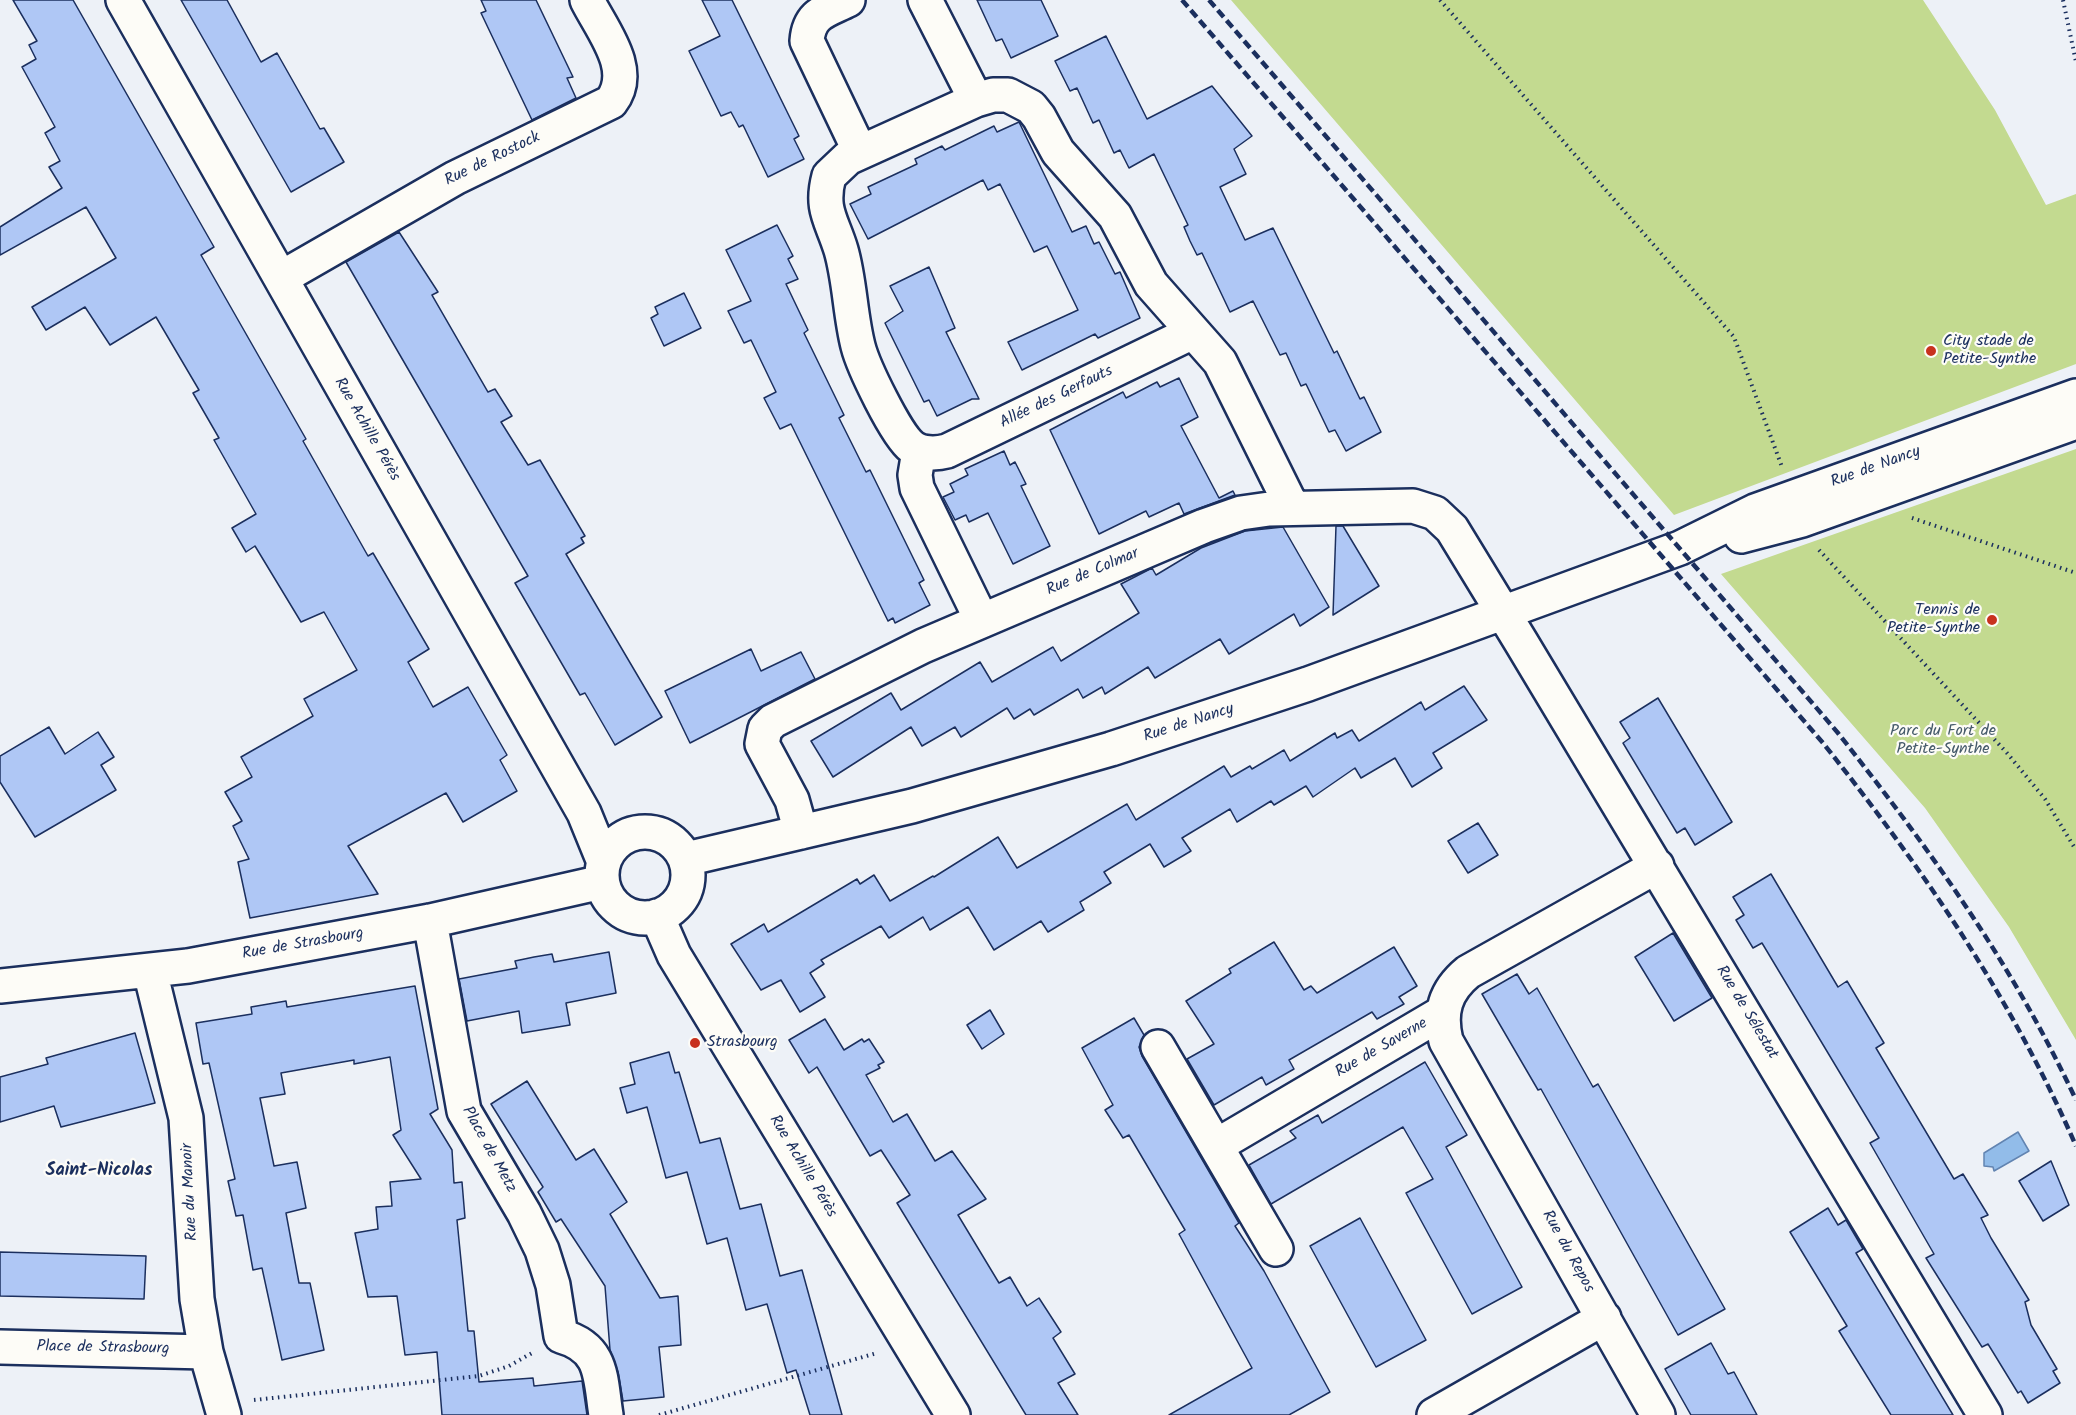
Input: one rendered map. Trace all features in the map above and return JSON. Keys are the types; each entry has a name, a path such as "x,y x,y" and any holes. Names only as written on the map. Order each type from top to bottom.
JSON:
{"street":[{"name":"Rue Achille Pérès","path":"123,0 578,803 594,833 603,872"},
{"name":"Rue de Rostock","path":"280,278 455,178 611,102 618,92 621,74 587,0"},
{"path":"848,0 818,14 811,22 807,41 860,152"},
{"path":"925,0 976,100"},
{"path":"982,621 917,488 915,475 919,451 907,442 896,427 858,348 841,250 826,212 829,176 837,166 860,152 976,100 993,95 1008,95 1031,107 1058,152 1115,216 1151,284 1220,362 1292,507"},
{"name":"Allée des Gerfauts","path":"919,451 933,453 947,451 1193,332"},
{"name":"Rue de Nancy","path":"686,859 912,806 1111,749 1235,710 1680,548 1798,508 2076,396"},
{"name":"Rue de Nancy","path":"1798,508 1858,500 2076,422"},
{"name":"Rue de Colmar","path":"801,832 792,800 762,744 763,734 768,725 907,654 1225,518 1292,507 1413,506 1435,513 1452,530 1502,614"},
{"name":"Rue de Sélestat","path":"1502,614 1657,866 1985,1415"},
{"path":"642,831 655,832 670,839 686,859 689,877 684,894 673,908 657,916 644,918 620,910 608,898 603,872 618,841 642,831"},
{"name":"Rue de Saverne","path":"1216,1146 1442,1013 1456,982 1468,972 1657,866"},
{"name":"Rue de Strasbourg","path":"0,986 150,971 429,921 603,872"},
{"name":"Rue Achille Pérès","path":"657,916 668,945 953,1415"},
{"name":"Place de Metz","path":"429,921 464,1111 542,1250 553,1285 561,1336"},
{"name":"Rue du Manoir","path":"150,971 189,1132 197,1299 206,1352 222,1410"},
{"name":"Rue du Repos","path":"1442,1013 1446,1041 1658,1415"},
{"path":"1158,1047 1276,1249"},
{"path":"1434,1415 1604,1318"},
{"path":"561,1336 578,1342 594,1357 598,1365 606,1415"},
{"name":"Place de Strasbourg","path":"0,1347 206,1352"}],"path":[{"path":"1440,0 1734,337 1798,508 1819,550 2013,761 2045,799 2076,850"},
{"path":"2063,0 2076,62"},
{"path":"1858,500 2076,573"},
{"path":"222,1410 479,1376 510,1365 561,1336"},
{"path":"659,1415 909,1344"}],"green space":[{"path":"1231,0 1923,0 1995,110 2046,205 2076,194 2076,364 1674,515"},
{"name":"Parc du Fort de Petite-Synthe","path":"2076,449 2076,1040 2009,927 1925,808 1721,574"}],"water":[{"path":"2018,1132 2029,1151 1994,1171 1993,1167 1984,1166 1984,1153"}],"building":[{"path":"13,0 73,0 214,247 201,255 306,439 303,441 368,556 373,553 429,649 408,662 433,707 468,687 507,755 500,760 517,791 463,822 446,793 348,846 378,894 250,918 238,862 249,859 233,826 242,821 225,792 252,777 241,757 313,716 304,699 357,670 324,612 301,622 255,546 246,552 232,528 256,514 214,440 219,438 193,393 199,390 156,317 110,345 85,307 46,330 32,307 116,258 86,207 0,255 0,227 62,188 49,167 60,161 45,133 55,127 22,67 36,59 29,45 37,41"},
{"path":"181,0 227,0 261,62 277,53 320,129 324,128 344,162 291,192"},
{"path":"481,0 536,0 573,77 567,78 576,98 532,120 481,13 486,11"},
{"path":"702,0 732,0 799,136 794,139 804,159 768,177 743,125 739,127 731,112 721,116 689,51 720,36"},
{"path":"977,0 1041,0 1058,36 1011,58 1002,39 996,41"},
{"path":"1106,36 1147,119 1212,86 1252,136 1234,149 1246,174 1220,187 1245,240 1273,228 1334,353 1337,351 1360,399 1364,397 1381,432 1346,451 1335,430 1329,432 1306,384 1301,386 1286,353 1280,355 1253,301 1230,312 1202,253 1197,255 1190,241 1184,227 1188,225 1154,154 1129,168 1120,150 1114,153 1099,120 1093,123 1077,88 1070,91 1055,61"},
{"path":"1019,122 1072,232 1086,226 1094,244 1099,242 1115,274 1120,272 1140,318 1098,338 1095,334 1022,370 1008,342 1078,310 1047,246 1034,252 1000,184 988,190 983,180 868,239 850,204 871,194 868,187 917,164 915,159 942,146 945,150 994,126 997,132"},
{"path":"777,225 793,256 788,259 798,279 786,284 808,330 804,333 844,415 839,418 866,472 870,470 924,580 919,583 930,605 895,623 893,618 888,621 791,424 780,429 764,398 776,392 751,340 744,343 728,311 751,301 726,250"},
{"path":"399,232 438,292 432,295 488,392 495,389 512,416 501,422 528,465 540,460 585,536 581,538 584,543 566,554 662,717 615,745 585,693 580,695 515,583 528,576 346,262"},
{"path":"929,267 955,328 946,332 979,399 972,399 937,416 929,400 924,402 885,323 903,311 890,286"},
{"path":"684,293 701,328 664,346 651,318 658,314 655,307"},
{"path":"1179,378 1198,417 1181,426 1219,498 1233,491 1235,495 1184,514 1179,503 1149,517 1146,511 1099,534 1050,430 1123,392 1126,398 1157,382 1160,387"},
{"path":"1004,451 1010,465 1015,462 1026,484 1021,486 1050,546 1013,564 988,513 969,522 966,515 955,520 943,497 954,492 950,484 968,475 965,469"},
{"path":"1336,526 1343,526 1379,586 1333,615"},
{"path":"1283,527 1329,607 1300,626 1294,614 1229,654 1220,639 1155,678 1148,667 1105,694 1102,687 1083,698 1078,689 1034,715 1030,709 1014,719 1007,708 961,737 955,727 922,746 911,727 833,777 811,741 891,693 901,710 980,662 992,682 1053,647 1061,661 1139,613 1121,584 1152,568 1156,575 1201,548 1245,531"},
{"path":"751,649 761,671 801,652 815,679 690,743 665,691"},
{"path":"1464,686 1487,720 1433,753 1442,768 1412,787 1395,758 1361,778 1355,768 1313,797 1306,786 1274,805 1271,801 1237,822 1230,809 1182,838 1191,851 1164,867 1150,844 1104,872 1111,883 1080,902 1084,910 1048,932 1041,921 994,950 968,907 930,930 923,917 889,938 881,926 821,960 824,964 810,973 825,997 800,1012 781,980 761,990 731,944 764,924 768,932 857,879 860,884 874,875 890,901 998,837 1017,868 1127,804 1136,820 1224,766 1231,777 1250,766 1252,769 1284,750 1290,761 1335,733 1337,738 1352,730 1359,741 1421,702 1425,710"},
{"path":"1658,698 1732,822 1695,845 1685,828 1677,833 1623,743 1630,738 1620,722"},
{"path":"49,727 65,754 98,732 114,757 101,765 116,790 35,837 0,782 0,756"},
{"path":"1478,823 1498,855 1468,873 1448,841"},
{"path":"1771,874 1838,987 1847,981 1884,1043 1876,1048 1954,1179 1963,1174 1988,1215 1981,1218 2029,1300 2025,1302 2031,1325 2057,1369 2053,1371 2060,1383 2028,1403 2021,1391 2018,1393 1988,1344 1982,1347 1926,1258 1934,1254 1870,1143 1879,1138 1762,943 1753,948 1736,920 1744,915 1733,897"},
{"path":"1673,933 1712,998 1674,1021 1635,957"},
{"path":"1274,942 1304,990 1311,986 1317,993 1394,947 1417,986 1399,997 1404,1004 1377,1019 1372,1012 1289,1060 1294,1069 1266,1085 1262,1077 1214,1105 1187,1059 1214,1044 1186,1001 1231,973 1229,969"},
{"path":"609,952 616,993 566,1003 570,1025 522,1033 519,1011 467,1021 459,979 517,968 515,961 534,957 552,954 554,962"},
{"path":"1517,974 1529,994 1537,988 1593,1087 1598,1084 1725,1309 1678,1335 1541,1089 1538,1090 1482,994"},
{"path":"415,986 438,1109 430,1114 452,1150 454,1183 462,1182 465,1218 457,1220 468,1331 474,1331 479,1382 533,1378 534,1386 582,1381 587,1415 442,1415 437,1352 405,1355 397,1296 368,1297 355,1233 378,1229 376,1207 392,1206 390,1182 421,1179 393,1135 401,1130 390,1057 354,1064 354,1060 281,1073 285,1094 260,1098 274,1166 297,1162 306,1208 286,1213 299,1283 310,1283 324,1350 282,1360 262,1268 253,1270 243,1215 236,1216 228,1181 235,1179 209,1063 203,1064 196,1023 252,1014 251,1007 286,1001 287,1007"},
{"path":"990,1010 1004,1034 982,1049 967,1025"},
{"path":"1134,1018 1144,1035 1139,1047 1142,1056 1239,1223 1235,1226 1264,1271 1330,1392 1289,1415 1169,1415 1252,1368 1179,1234 1185,1230 1129,1135 1123,1138 1105,1110 1113,1105 1082,1048"},
{"path":"825,1019 844,1050 862,1039 864,1042 869,1039 884,1062 878,1065 880,1068 866,1075 893,1122 907,1114 935,1161 952,1151 986,1199 958,1215 999,1283 1010,1277 1027,1306 1039,1298 1061,1332 1053,1338 1075,1374 1058,1383 1078,1415 1026,1415 897,1203 910,1195 881,1150 870,1156 817,1067 809,1073 789,1040"},
{"path":"135,1033 155,1103 61,1127 54,1106 0,1122 0,1077 48,1064 46,1058"},
{"path":"669,1052 675,1073 679,1072 700,1143 720,1138 740,1209 761,1204 780,1276 802,1270 842,1415 810,1415 796,1370 787,1373 767,1304 746,1310 727,1238 707,1244 687,1172 666,1178 647,1107 627,1113 620,1088 635,1084 630,1063"},
{"path":"1425,1062 1467,1135 1446,1147 1522,1287 1472,1314 1406,1193 1433,1179 1403,1127 1271,1204 1249,1165 1296,1138 1290,1131 1318,1115 1322,1123"},
{"path":"527,1081 576,1160 594,1149 627,1202 610,1214 660,1298 678,1296 681,1345 659,1347 664,1397 623,1401 618,1372 610,1350 605,1286 561,1219 556,1222 538,1192 543,1187 491,1104"},
{"path":"2051,1161 2069,1205 2043,1221 2019,1181"},
{"path":"1828,1208 1838,1225 1846,1220 1863,1249 1856,1253 1953,1415 1891,1415 1839,1331 1847,1326 1790,1232"},
{"path":"1360,1218 1426,1340 1376,1367 1310,1246"},
{"path":"0,1252 146,1256 144,1299 0,1296"},
{"path":"1711,1343 1728,1374 1734,1372 1757,1415 1691,1415 1665,1369"}],"railway":[{"path":"1182,0 1823,743 1896,839 1963,936 2023,1038 2076,1146"},
{"path":"1209,0 1838,733 1968,909 2025,1001 2076,1100"}],"place":[{"name":"City stade de Petite-Synthe","path":"1931,351"},
{"name":"Tennis de Petite-Synthe","path":"1992,620"},
{"name":"Strasbourg","path":"695,1043"}],"district":[{"name":"Saint-Nicolas","path":"99,1172"}]}
